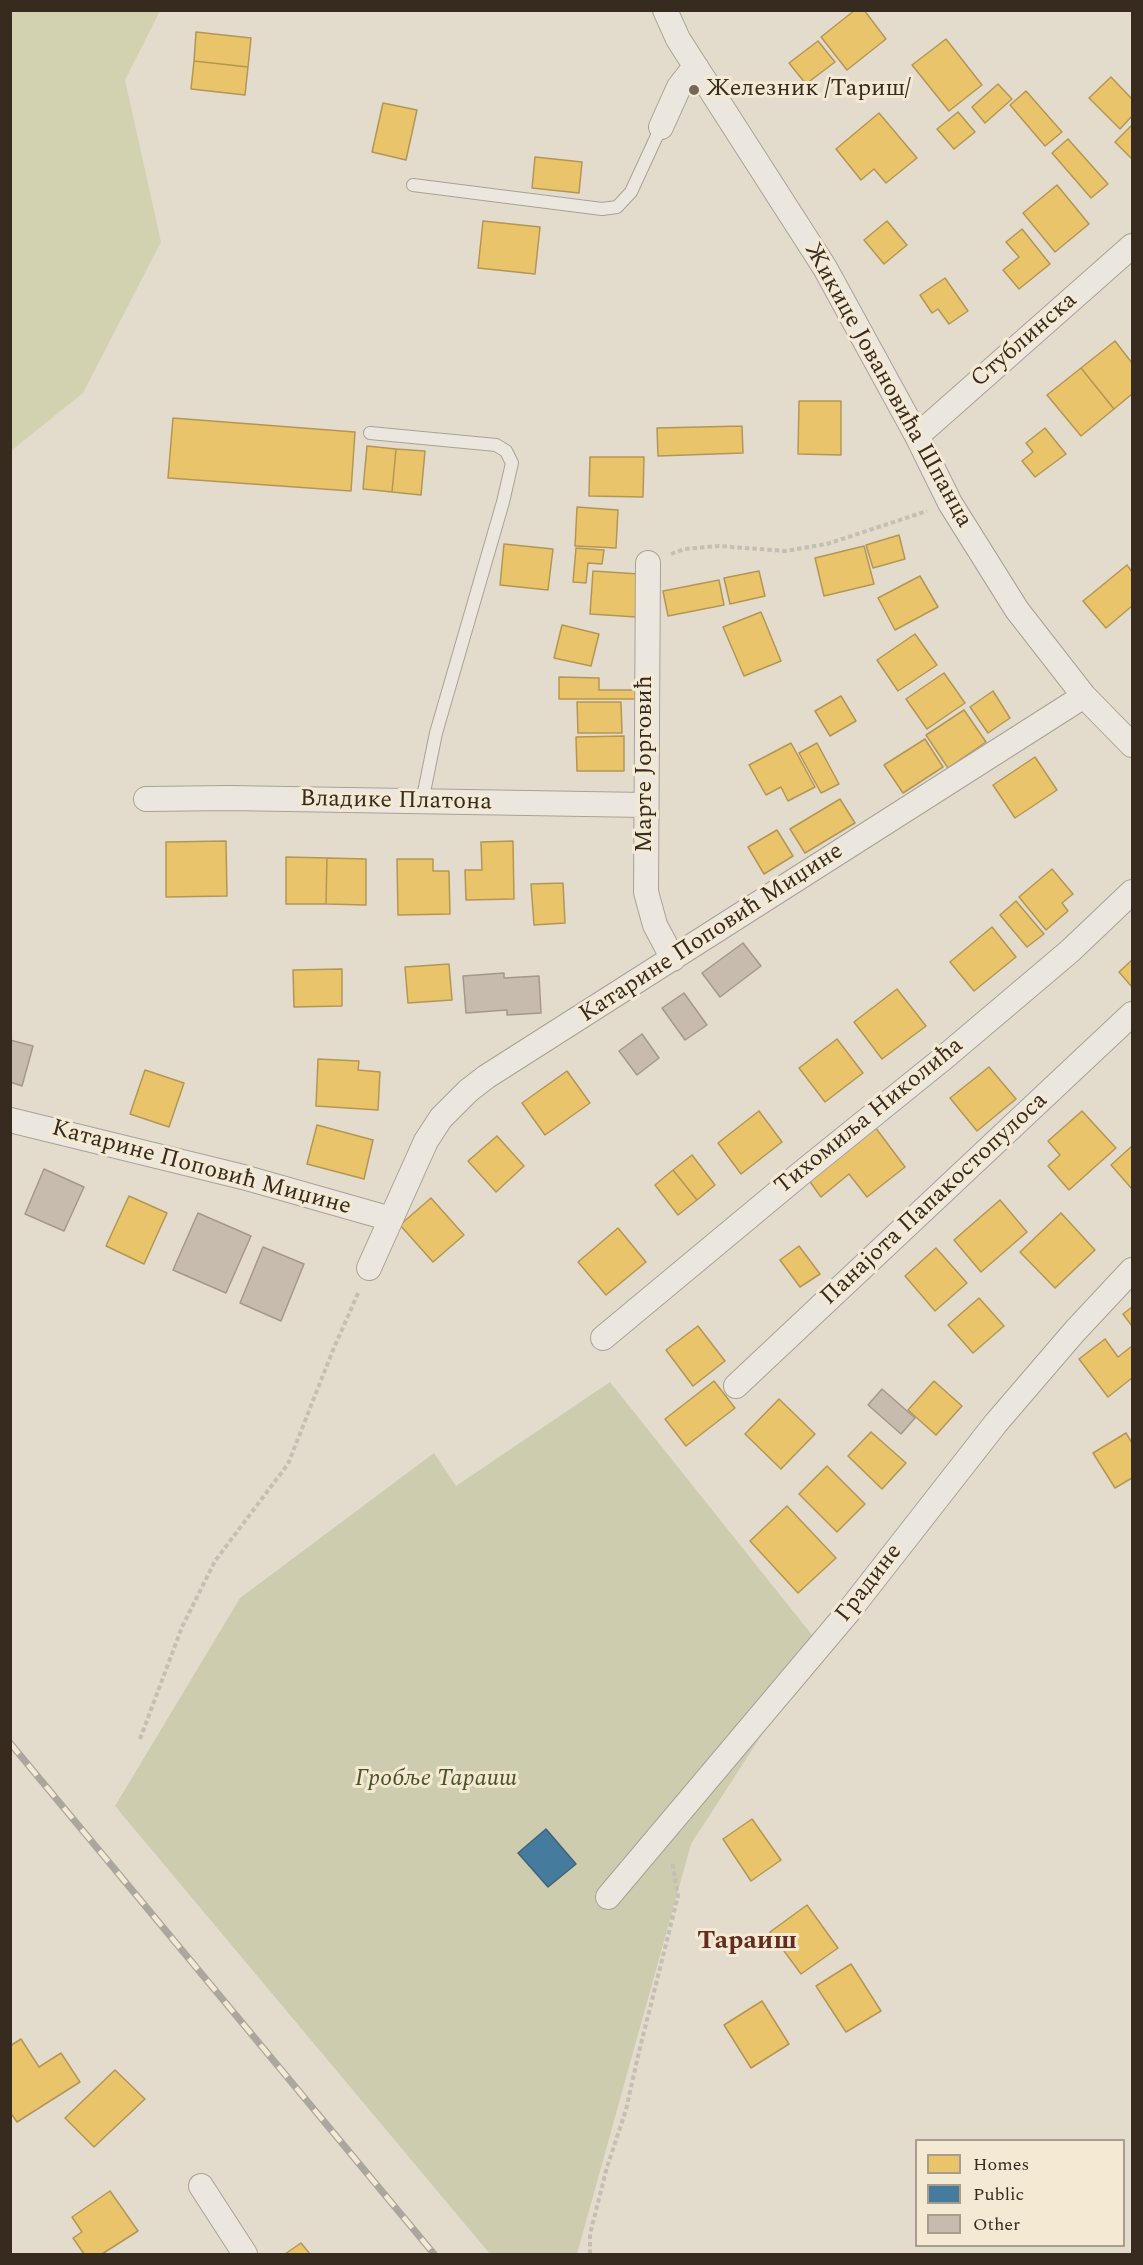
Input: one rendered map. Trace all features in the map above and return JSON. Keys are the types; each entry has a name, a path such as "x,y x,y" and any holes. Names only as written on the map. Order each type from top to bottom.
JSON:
{"street":[{"name":"Жикице Јовановића Шпанца","path":"665,10 678,39 825,268 917,436 950,503 1017,610 1084,696 1132,746"},
{"path":"660,127 679,87 697,68"},
{"name":"Стублинска","path":"917,436 1132,246"},
{"name":"Марте Јорговић","path":"648,563 646,892 655,925 673,959"},
{"name":"Катарине Поповић Миџине","path":"369,1268 426,1142 441,1118 468,1091 1084,696"},
{"name":"Владике Платона","path":"146,799 229,798 645,805"},
{"name":"Тихомиља Николића","path":"603,1338 940,1061 1070,951 1132,892"},
{"name":"Панајота Папакостопулоса","path":"736,1386 1132,1014"},
{"name":"Катарине Поповић Миџине","path":"10,1120 232,1174 391,1219"},
{"name":"Градине","path":"608,1897 849,1611 996,1423 1075,1331 1132,1270"},
{"path":"201,2186 244,2254"}],"lane":[{"path":"413,185 602,208 617,207 631,192 660,127"},
{"path":"370,433 496,445 506,452 512,463 436,733 422,802"}],"path":[{"path":"648,563 684,549 719,546 786,551 826,544 950,503"},
{"path":"140,1739 182,1627 215,1561 288,1464 333,1350 369,1268"},
{"path":"590,2254 593,2223 607,2166 626,2110 678,1896 667,1828"}],"green space":[{"path":"11,10 160,11 125,80 161,242 83,393 11,451"},
{"name":"Гробље Тараиш","path":"610,1382 820,1645 691,1844 577,2254 490,2254 115,1806 240,1598 434,1453 456,1486"}],"building: Homes":[{"path":"855,10 864,10 886,39 847,70 821,37"},
{"path":"196,32 251,38 248,67 194,61"},
{"path":"946,39 982,85 949,111 912,65"},
{"path":"818,41 835,62 806,84 789,63"},
{"path":"194,61 248,67 245,95 191,89"},
{"path":"1111,77 1132,99 1132,116 1120,129 1089,98"},
{"path":"998,84 1012,99 985,123 972,107"},
{"path":"1026,91 1062,132 1045,146 1010,105"},
{"path":"383,103 417,110 406,160 372,152"},
{"path":"958,112 975,132 954,149 937,129"},
{"path":"879,113 917,158 886,183 874,169 861,180 836,149"},
{"path":"1132,125 1132,159 1115,142"},
{"path":"1068,139 1108,184 1091,198 1052,153"},
{"path":"535,157 582,162 579,193 532,188"},
{"path":"1057,185 1089,224 1055,252 1023,213"},
{"path":"483,221 540,227 535,274 478,268"},
{"path":"887,221 907,245 884,264 864,240"},
{"path":"1022,229 1050,264 1019,289 1003,270 1019,257 1006,242"},
{"path":"945,278 968,311 949,324 938,309 932,313 920,295"},
{"path":"1115,341 1132,363 1132,394 1114,409 1081,368"},
{"path":"1081,368 1114,409 1081,436 1047,395"},
{"path":"799,401 841,401 841,455 798,454"},
{"path":"173,418 355,432 351,491 168,478"},
{"path":"742,426 743,453 658,456 657,428"},
{"path":"1045,428 1066,454 1035,477 1022,461 1033,452 1026,443"},
{"path":"367,446 396,449 392,492 363,489"},
{"path":"396,449 425,451 421,495 392,492"},
{"path":"590,457 644,457 643,497 589,496"},
{"path":"577,507 618,510 616,548 575,546"},
{"path":"899,535 905,559 873,568 866,545"},
{"path":"504,544 553,549 548,590 500,585"},
{"path":"864,546 874,584 824,596 815,558"},
{"path":"576,548 604,550 602,564 588,563 586,583 573,582"},
{"path":"1127,565 1132,572 1132,606 1106,628 1083,601"},
{"path":"593,571 639,574 636,617 590,614"},
{"path":"759,571 765,596 730,604 724,578"},
{"path":"920,576 938,607 895,630 878,598"},
{"path":"719,580 724,605 668,616 663,591"},
{"path":"761,612 781,661 744,676 723,627"},
{"path":"562,625 599,634 591,666 554,658"},
{"path":"915,634 937,665 898,691 877,660"},
{"path":"944,673 965,703 927,729 906,699"},
{"path":"559,677 599,678 599,690 637,690 637,699 559,699"},
{"path":"993,691 1010,718 988,733 970,707"},
{"path":"841,696 856,721 830,736 815,711"},
{"path":"577,702 621,702 622,733 578,733"},
{"path":"964,710 986,742 948,768 926,735"},
{"path":"624,736 624,771 577,771 576,737"},
{"path":"925,739 943,767 903,793 884,765"},
{"path":"791,743 815,787 788,801 781,787 766,795 749,765"},
{"path":"817,743 839,784 821,793 799,753"},
{"path":"1035,757 1057,790 1015,818 993,785"},
{"path":"840,799 855,823 805,853 790,829"},
{"path":"777,830 793,856 764,874 748,847"},
{"path":"226,841 227,896 166,897 166,842"},
{"path":"513,841 514,899 466,900 465,870 482,870 481,842"},
{"path":"286,857 327,858 326,904 286,904"},
{"path":"327,858 366,859 366,905 326,904"},
{"path":"397,859 433,859 433,871 449,871 450,914 398,915"},
{"path":"1052,869 1073,894 1062,903 1068,911 1046,930 1019,897"},
{"path":"563,883 565,923 534,925 531,884"},
{"path":"1016,901 1044,934 1027,947 1000,915"},
{"path":"992,927 1016,957 974,991 950,962"},
{"path":"1132,960 1132,987 1119,972"},
{"path":"449,964 452,1000 408,1003 405,967"},
{"path":"342,969 342,1006 294,1007 293,970"},
{"path":"897,989 926,1026 882,1059 854,1022"},
{"path":"837,1039 863,1073 825,1102 799,1068"},
{"path":"318,1059 359,1061 358,1070 380,1072 378,1110 316,1106"},
{"path":"989,1067 1016,1099 977,1131 950,1098"},
{"path":"145,1070 184,1083 169,1127 130,1114"},
{"path":"567,1071 590,1103 545,1135 522,1103"},
{"path":"759,1111 782,1142 741,1174 718,1143"},
{"path":"1082,1111 1116,1148 1069,1190 1048,1166 1060,1155 1048,1141"},
{"path":"317,1125 373,1140 364,1179 307,1164"},
{"path":"875,1127 905,1167 867,1197 849,1174 821,1197 808,1179"},
{"path":"497,1136 524,1166 496,1192 468,1161"},
{"path":"1132,1146 1132,1189 1111,1165"},
{"path":"692,1155 715,1185 697,1200 673,1170"},
{"path":"673,1170 697,1200 678,1215 655,1185"},
{"path":"129,1196 167,1213 144,1264 106,1246"},
{"path":"431,1198 464,1235 433,1262 400,1225"},
{"path":"1000,1200 1027,1232 981,1272 954,1240"},
{"path":"1061,1213 1095,1250 1055,1288 1020,1252"},
{"path":"618,1228 646,1262 606,1295 578,1262"},
{"path":"799,1246 820,1274 800,1287 780,1260"},
{"path":"936,1248 967,1283 935,1311 905,1276"},
{"path":"979,1298 1004,1326 973,1353 948,1325"},
{"path":"1132,1307 1132,1326 1123,1314"},
{"path":"698,1326 725,1361 693,1386 666,1350"},
{"path":"1105,1339 1118,1357 1132,1346 1132,1378 1108,1397 1079,1359"},
{"path":"714,1381 735,1408 686,1446 665,1419"},
{"path":"934,1381 962,1406 936,1435 908,1410"},
{"path":"779,1399 815,1434 781,1469 745,1434"},
{"path":"871,1432 906,1463 882,1489 848,1456"},
{"path":"1126,1433 1132,1443 1132,1478 1115,1488 1093,1453"},
{"path":"827,1466 865,1504 837,1532 799,1494"},
{"path":"787,1506 836,1558 798,1593 750,1541"},
{"path":"752,1819 781,1860 751,1881 723,1839"},
{"path":"807,1905 838,1948 801,1974 770,1932"},
{"path":"851,1964 881,2011 846,2032 816,1986"},
{"path":"762,2001 789,2044 751,2068 724,2025"},
{"path":"21,2039 39,2067 61,2053 80,2082 17,2122 10,2112 10,2046"},
{"path":"115,2070 145,2099 94,2147 65,2118"},
{"path":"110,2191 138,2231 102,2254 84,2254 73,2238 82,2232 72,2217"},
{"path":"301,2243 310,2254 285,2254"}],"building: Public":[{"path":"546,1829 576,1864 548,1887 518,1853"}],"building: Other":[{"path":"743,943 761,966 720,997 702,973"},
{"path":"504,973 504,978 539,976 541,1013 507,1015 507,1010 466,1013 463,976"},
{"path":"684,993 707,1025 685,1040 662,1008"},
{"path":"642,1034 659,1058 637,1075 619,1051"},
{"path":"10,1040 33,1046 22,1086 10,1082"},
{"path":"44,1169 84,1187 64,1231 25,1214"},
{"path":"198,1213 251,1236 226,1293 173,1270"},
{"path":"263,1247 304,1264 281,1321 240,1303"},
{"path":"882,1389 915,1418 901,1434 868,1405"}],"railway":[{"path":"10,1743 434,2254"}],"place":[{"name":"Железник /Тариш/","path":"694,90"}],"district":[{"name":"Тараиш","path":"747,1943"}]}
